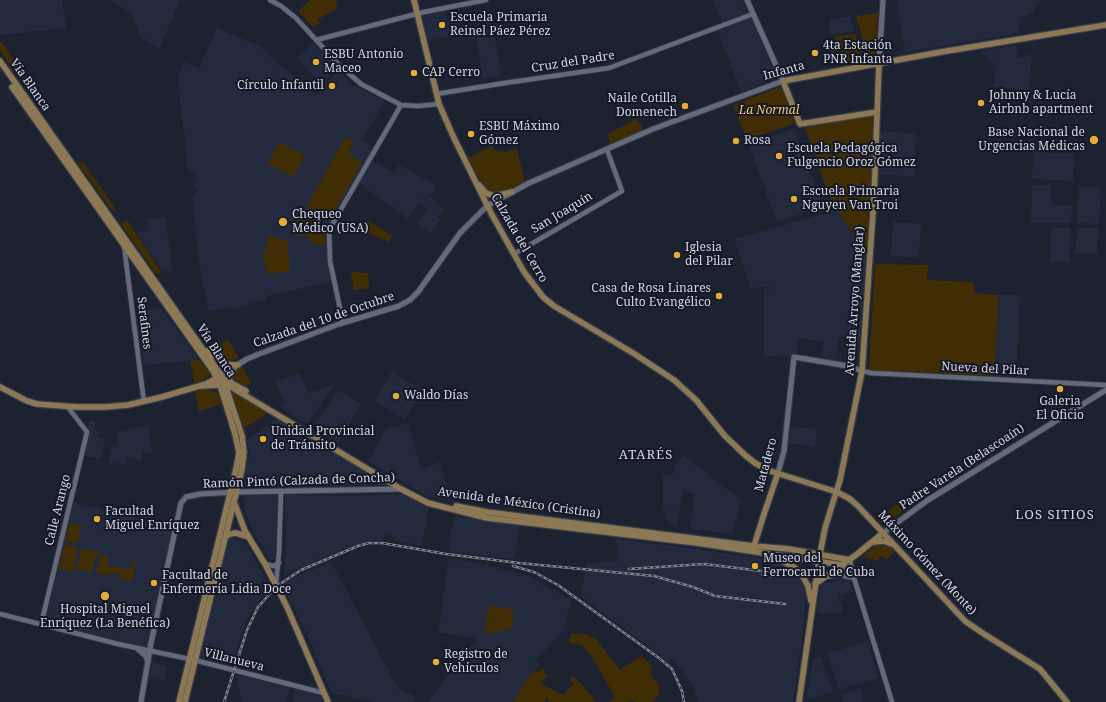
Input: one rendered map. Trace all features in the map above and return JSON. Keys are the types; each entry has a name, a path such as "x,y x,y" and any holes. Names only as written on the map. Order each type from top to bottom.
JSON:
{"main road":[{"name":"Calzada del Cerro","path":"414,0 439,104 472,177 532,284 548,302 668,376 696,400 725,436 746,456 762,468 778,473"},
{"path":"747,0 783,81 800,124 877,112"},
{"path":"879,63 883,0"},
{"name":"Infanta","path":"487,206 529,183 654,129 783,81 879,63 1106,25"},
{"name":"Vía Blanca","path":"0,62 198,343 220,377"},
{"name":"Avenida Arroyo (Manglar)","path":"800,702 818,561 825,528 837,492 844,462 862,371 874,198 879,63"},
{"name":"Vía Blanca","path":"0,68 124,246 226,384 238,446 238,461 234,492 192,660 185,702"},
{"path":"472,177 488,194 498,196 512,192"},
{"name":"Calzada del 10 de Octubre","path":"202,386 259,354 343,323 381,312 410,300 418,292 460,233 487,206"},
{"path":"198,343 220,361 229,365 238,365"},
{"name":"Matadero","path":"754,546 778,473 785,439 794,357 848,366 862,371"},
{"path":"226,384 230,375 238,365"},
{"name":"Avenida de México (Cristina)","path":"220,377 226,384 408,490 428,500 487,512 754,546 789,549 850,560"},
{"name":"Calzada del 10 de Octubre","path":"0,387 27,401 38,404 105,407 144,402 202,386 226,384"},
{"name":"Avenida de México (Cristina)","path":"226,384 401,489 428,503 487,518 769,554"},
{"name":"Padre Varela (Belascoaín)","path":"815,584 850,560 883,533 928,500 1106,390"},
{"name":"Máximo Gómez (Monte)","path":"778,473 837,492 853,502 965,620 980,632 1040,669 1067,702"},
{"name":"Ramón Pintó (Calzada de Concha)","path":"141,702 150,651 181,503 183,500 189,496 234,492 408,490"},
{"path":"234,492 234,502 240,517 290,614 328,702"},
{"path":"234,492 240,517"},
{"name":"Vía Blanca","path":"179,702 192,660 234,502"},
{"path":"225,537 236,533 249,537"},
{"path":"873,542 883,541 894,545"},
{"path":"754,546 758,552"},
{"path":"769,554 843,565"},
{"path":"769,554 794,567 802,575 806,581 812,611"},
{"path":"138,649 146,656 148,665"}],"street":[{"path":"270,0 293,15 338,64 356,80 368,88 401,105 415,106 439,104"},
{"path":"316,40 417,14 486,0"},
{"name":"Cruz del Padre","path":"436,94 608,68 753,14"},
{"path":"343,323 328,248 329,230 401,105"},
{"name":"San Joaquín","path":"514,254 622,191 606,150"},
{"name":"Serafines","path":"124,246 144,402"},
{"name":"Nueva del Pilar","path":"862,371 871,373 1106,385"},
{"name":"Calle Arango","path":"41,625 87,432 67,406"},
{"path":"276,585 281,492"},
{"path":"850,560 854,578 892,702"},
{"path":"265,564 274,566 278,563"},
{"path":"843,565 854,578"},
{"path":"825,577 841,575 854,578"},
{"name":"Villanueva","path":"0,614 78,635 192,660 324,693"}],"shaded area":[{"path":"0,0 62,0 66,28 0,35"},
{"path":"111,0 181,0 159,48 140,37 131,13"},
{"path":"713,0 742,0 747,13 722,23"},
{"path":"896,0 1042,0 1035,7 1034,11 1020,18 1019,33 905,52"},
{"name":"Escuela Primaria Reinel Páez Pérez","path":"445,11 446,21 457,19 459,26 468,24 469,33 428,41 423,15"},
{"path":"850,16 854,31 831,35 829,20"},
{"path":"751,18 774,73 768,81 741,92 718,30"},
{"path":"492,21 501,75 483,79 475,31 482,29 481,23"},
{"path":"216,28 262,47 272,59 317,95 338,70 353,85 385,101 362,140 374,150 328,229 327,253 332,282 266,296 266,299 234,309 233,306 209,312 201,274 192,199 198,189 194,187 197,181 194,179 196,172 188,169 178,76 184,62 200,68"},
{"name":"ESBU Antonio Maceo","path":"313,43 337,69 321,84 297,58"},
{"path":"1016,45 1018,58 1032,54 1029,90 993,87 997,67 981,51"},
{"path":"794,128 822,206 777,222 749,145"},
{"path":"880,131 916,134 914,177 879,174"},
{"path":"1033,152 1074,154 1073,181 1032,179"},
{"path":"372,161 395,173 399,165 433,184 437,190 421,200 408,219 359,183"},
{"path":"1032,185 1051,185 1051,204 1072,206 1071,223 1031,223"},
{"path":"1079,186 1101,187 1099,224 1077,223"},
{"path":"430,196 444,210 437,217 441,220 430,234 417,223 428,209 420,203"},
{"path":"837,210 866,254 860,344 841,335 838,343 836,360 822,357 824,342 798,338 796,355 764,356 764,289 770,289 769,286 751,289 734,239"},
{"path":"166,217 172,270 163,272 136,232 148,231 147,219"},
{"path":"893,222 921,224 919,258 891,256"},
{"path":"1051,228 1071,228 1069,262 1050,262"},
{"path":"1080,228 1098,228 1097,254 1075,254 1077,230"},
{"path":"999,295 1020,295 1016,376 994,376"},
{"path":"161,308 199,360 143,365 138,311"},
{"path":"392,372 422,390 405,419 374,401"},
{"path":"300,373 308,393 334,385 307,424 281,408 285,403 275,382"},
{"path":"338,390 361,404 338,442 313,427"},
{"path":"277,416 388,485 242,487 249,453 247,440 269,425"},
{"path":"89,421 95,421 94,430 99,431 99,438 104,439 101,459 84,456 90,430 88,427"},
{"path":"408,423 421,469 440,462 450,500 427,496 368,461 386,429"},
{"path":"148,425 153,455 143,452 141,460 128,457 126,465 108,462 112,446 118,448 117,432"},
{"path":"791,427 817,429 815,447 789,443"},
{"path":"683,455 741,500 732,534 690,529 695,494 683,492 677,526 664,518 667,512 663,509 663,475 673,475 675,465"},
{"path":"278,494 275,558 271,560 255,535 245,512 244,495"},
{"path":"402,494 429,507 422,546 403,542 385,534 382,541 372,540 329,555 284,575 286,541 285,495 340,496"},
{"name":"Hospital Miguel Enríquez (La Benéfica)","path":"73,502 175,526 147,646 45,623"},
{"path":"454,516 520,525 514,559 448,551"},
{"path":"229,536 246,543 269,587 253,609 246,622 231,665 200,657"},
{"path":"617,539 779,561 792,568 803,583 806,594 803,631 793,702 697,702 694,688 678,665 671,659 669,662 581,597 586,564 618,560"},
{"path":"449,559 470,561 528,576 571,600 564,630 535,661 539,665 525,682 513,702 428,702 465,651 477,642 475,638 438,632"},
{"path":"331,562 399,690 415,696 414,702 375,702 332,693 304,628 282,584"},
{"path":"848,578 853,591 838,596 843,611 834,614 817,613 821,584"},
{"path":"868,641 879,678 839,689 827,654"},
{"path":"821,657 833,692 808,699 807,694 813,659"},
{"path":"152,662 167,666 164,681 149,678"},
{"path":"237,675 290,687 286,702 241,702"},
{"path":"295,688 319,692 323,702 292,702"},
{"path":"860,689 864,702 843,702 841,695"}],"green space":[{"path":"310,0 336,0 337,9 318,19 320,23 313,27 298,11"},
{"path":"878,13 876,55 868,56 856,16"},
{"path":"855,34 863,60 833,64 829,49 834,49 835,56 841,55 840,43 835,43 835,36"},
{"path":"1,41 35,94 31,95 0,50"},
{"name":"La Normal","path":"779,87 782,88 794,122 793,124 748,139 746,138 734,107 736,104"},
{"path":"874,116 866,254 837,210 834,210 805,127"},
{"path":"636,119 644,130 610,146 608,134"},
{"path":"346,136 354,142 348,153 362,163 329,221 306,208"},
{"path":"279,142 305,156 293,177 268,163"},
{"path":"492,146 494,150 505,152 517,149 525,182 502,193 491,193 486,189 466,159"},
{"path":"82,161 116,209 113,212 77,162"},
{"path":"303,213 326,226 325,244 311,244 311,240 307,236 297,236 290,231 299,215"},
{"path":"128,221 162,273 156,274 120,223"},
{"path":"369,221 392,236 389,242 364,231"},
{"path":"269,236 286,240 288,244 289,271 269,274 264,266 264,255"},
{"path":"875,264 928,265 927,280 973,282 974,292 980,294 999,295 994,376 869,370"},
{"path":"351,272 368,273 369,288 354,290"},
{"path":"228,340 239,358 235,360 223,357 217,347"},
{"path":"199,360 210,373 195,385 190,361"},
{"path":"242,366 251,384 246,386 233,377"},
{"path":"206,389 219,395 222,404 199,411 195,392"},
{"path":"232,391 265,410 265,415 246,427 243,427"},
{"path":"897,504 903,511 884,524 878,521"},
{"path":"70,523 81,526 78,541 76,543 65,541"},
{"path":"878,543 885,544 895,551 887,559 881,556 877,561 869,558 861,558"},
{"path":"65,544 78,548 73,572 59,569"},
{"path":"82,548 100,553 99,557 95,556 92,572 77,569"},
{"path":"101,555 109,557 107,565 130,570 132,562 136,563 132,581 119,578 120,574 109,573 108,576 96,573"},
{"path":"489,605 514,610 511,629 484,634"},
{"path":"571,633 589,635 596,639 620,670 641,656 652,666 650,675 659,684 659,694 653,702 635,702 634,700 627,702 608,702 615,697 594,660 582,645 570,643 569,640"},
{"path":"544,668 547,677 541,681 541,684 564,695 573,684 570,676 578,680 596,702 548,702 549,699 546,698 544,702 513,702 525,682 535,670 538,672"}],"railway":[{"path":"224,702 247,630 258,607 277,586 301,570 358,546 369,543 382,543 446,554 519,563 654,576 693,587 715,596 785,604"},
{"path":"629,569 704,564 770,572"},
{"path":"513,566 534,572 558,585 659,658 672,669 682,691 684,702"},
{"path":"762,575 777,577"}],"place":[{"name":"Escuela Primaria Reinel Páez Pérez","path":"442,25"},
{"name":"4ta Estación PNR Infanta","path":"815,53"},
{"name":"ESBU Antonio Maceo","path":"316,62"},
{"name":"CAP Cerro","path":"414,73"},
{"name":"Círculo Infantil","path":"332,86"},
{"name":"Johnny & Lucía Airbnb apartment","path":"981,103"},
{"name":"Naile Cotilla Domenech","path":"685,106"},
{"name":"ESBU Máximo Gómez","path":"471,134"},
{"name":"Base Nacional de Urgencias Médicas","path":"1094,140"},
{"name":"Rosa","path":"736,141"},
{"name":"Escuela Pedagógica Fulgencio Oroz Gómez","path":"779,156"},
{"name":"Escuela Primaria Nguyen Van Troi","path":"794,199"},
{"name":"Chequeo Médico (USA)","path":"283,222"},
{"name":"Iglesia del Pilar","path":"677,255"},
{"name":"Casa de Rosa Linares Culto Evangélico","path":"719,296"},
{"name":"Galeria El Oficio","path":"1060,389"},
{"name":"Waldo Días","path":"396,396"},
{"name":"Unidad Provincial de Tránsito","path":"263,439"},
{"name":"Facultad Miguel Enríquez","path":"97,519"},
{"name":"Museo del Ferrocarril de Cuba","path":"755,566"},
{"name":"Facultad de Enfermería Lidia Doce","path":"154,583"},
{"name":"Hospital Miguel Enríquez (La Benéfica)","path":"105,596"},
{"name":"Registro de Vehículos","path":"436,662"}],"district":[{"name":"ATARÉS","path":"646,455"},
{"name":"LOS SITIOS","path":"1055,515"}]}
